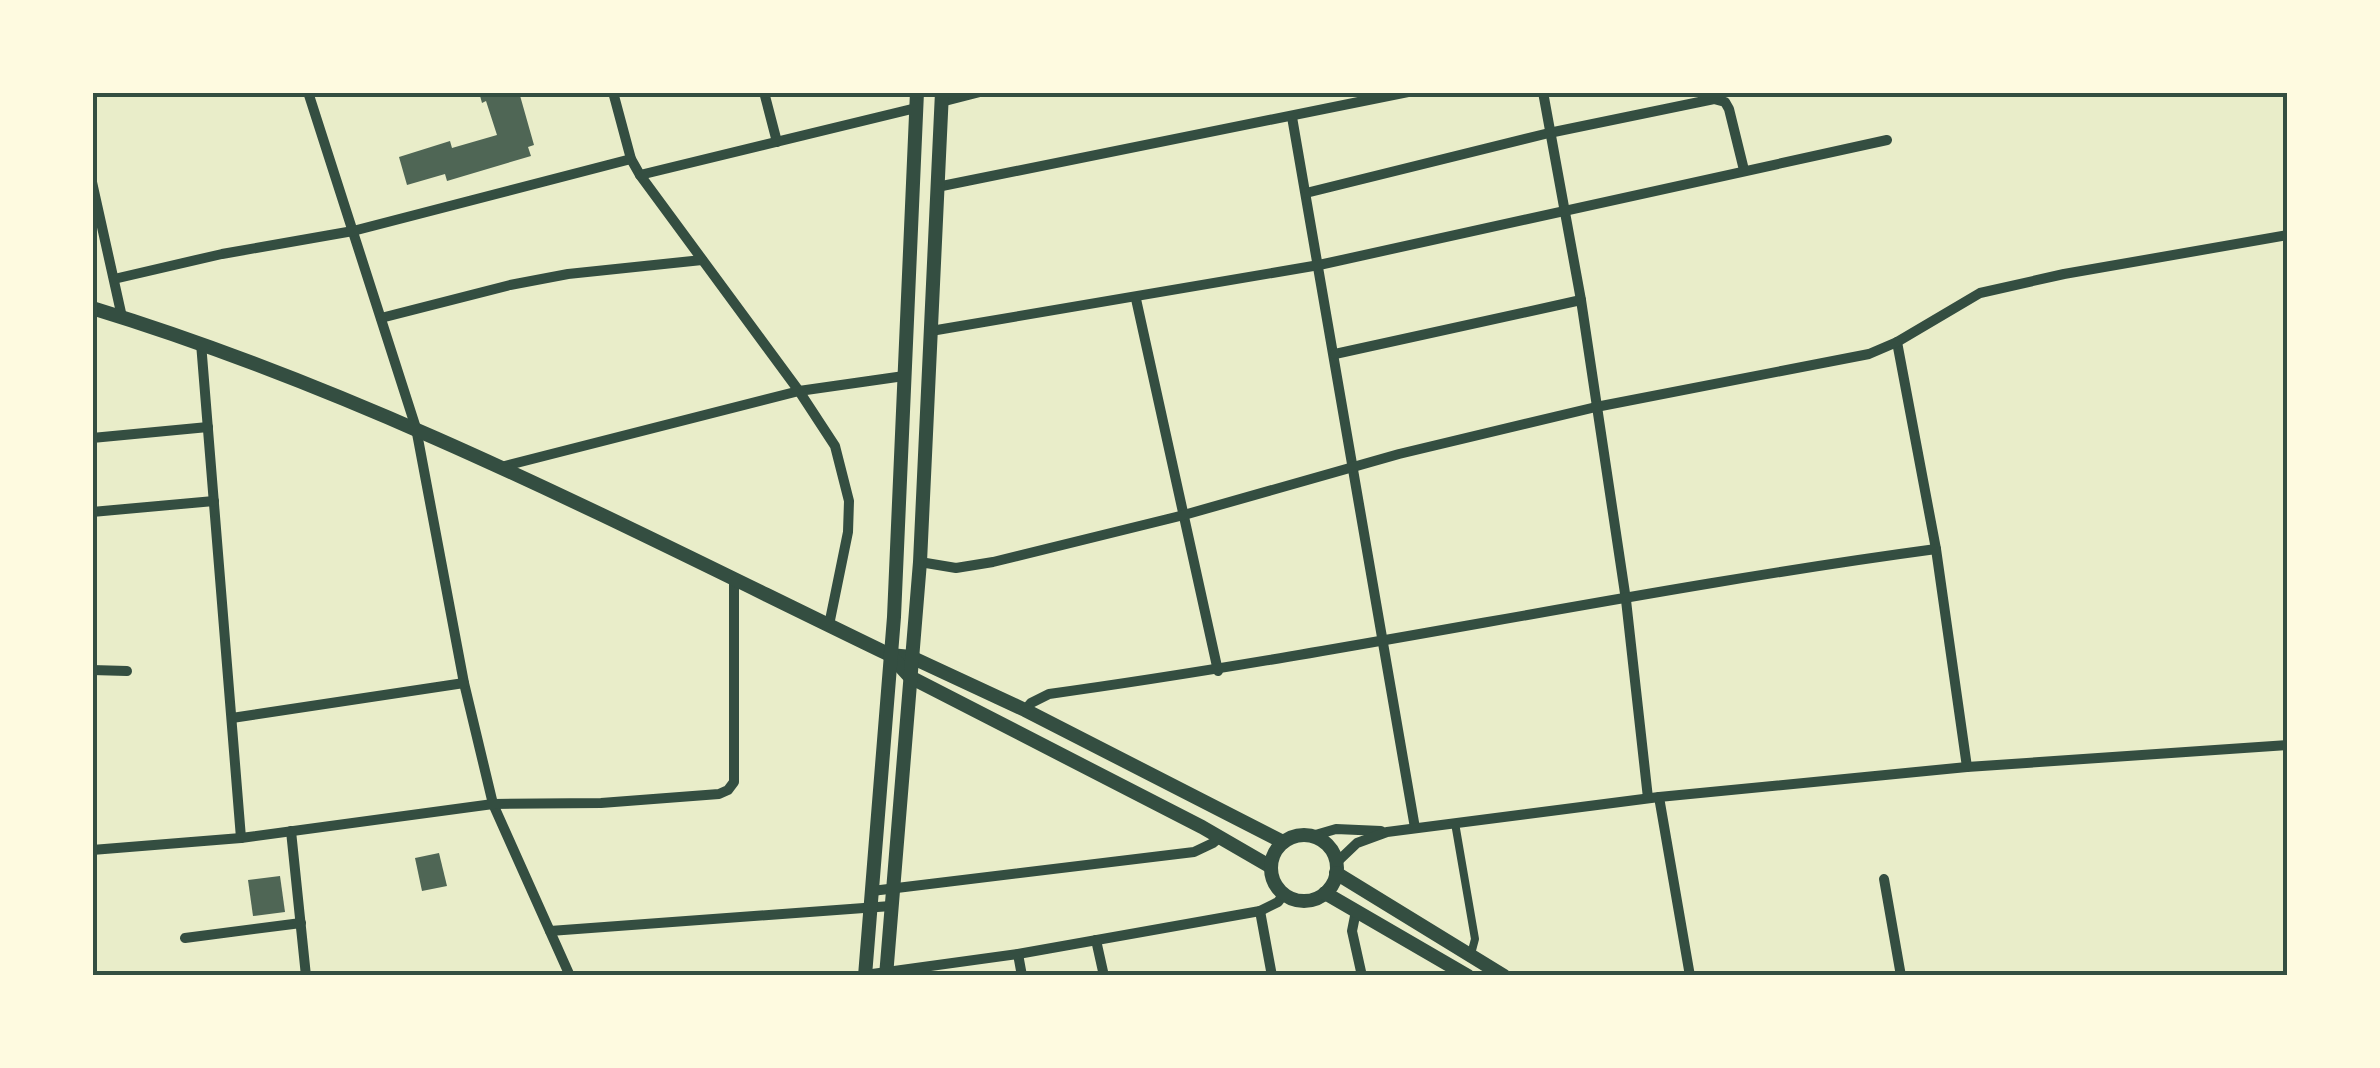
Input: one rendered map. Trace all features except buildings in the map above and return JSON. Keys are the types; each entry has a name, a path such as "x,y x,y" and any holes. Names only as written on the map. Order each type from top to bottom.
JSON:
{"street":[{"path":"308,92 416,428 464,683 493,804 570,976"},
{"path":"613,92 631,159 640,175 835,446 850,501 848,532 829,625"},
{"path":"764,92 777,142"},
{"path":"886,974 920,562 941,97 980,92"},
{"path":"1329,92 1332,108"},
{"path":"937,187 1408,92"},
{"path":"1543,92 1581,300 1654,797 1690,976"},
{"path":"1306,193 1549,133 1714,99 1724,102 1729,109 1744,170"},
{"path":"640,175 777,142 916,100 890,655 865,975 1018,954 1260,910 1278,902 1284,894"},
{"path":"1292,117 1415,828"},
{"path":"931,331 1319,266 1887,140"},
{"path":"114,279 222,254 353,232 631,159"},
{"path":"92,182 122,317"},
{"path":"920,562 956,568 993,562 1184,515 1354,466 1596,407 1869,354 1980,293 2064,274 2288,235"},
{"path":"381,318 568,274 702,260"},
{"path":"1136,299 1218,671"},
{"path":"1336,354 1581,300"},
{"path":"92,308 201,343 416,428 890,655 911,658 1024,710 1283,842"},
{"path":"1897,342 1936,549 1966,767"},
{"path":"201,343 241,838"},
{"path":"500,467 799,391 904,376"},
{"path":"92,438 208,428"},
{"path":"92,512 214,501"},
{"path":"1024,710 1049,694 1218,671 1775,571 1936,549"},
{"path":"92,850 241,838 493,804 601,803 728,790 734,782 734,581"},
{"path":"890,655 910,677 1220,837 1270,867"},
{"path":"92,670 127,670"},
{"path":"232,718 464,683"},
{"path":"1386,832 1353,828 1296,835 1283,842 1272,858 1274,882 1284,894 1305,901 1325,893 1336,868 1357,844 1386,832 1456,822 1654,797 1966,767 2288,746"},
{"path":"1325,893 1465,973 1475,939 1456,822"},
{"path":"291,832 306,976"},
{"path":"1312,836 1328,846 1336,868 1504,976"},
{"path":"872,892 1194,852 1220,837"},
{"path":"1884,879 1901,976"},
{"path":"550,932 891,906"},
{"path":"1260,910 1272,976"},
{"path":"1356,911 1352,931 1362,976"},
{"path":"185,938 301,923"},
{"path":"1096,940 1104,976"},
{"path":"1018,954 1022,976"}]}
